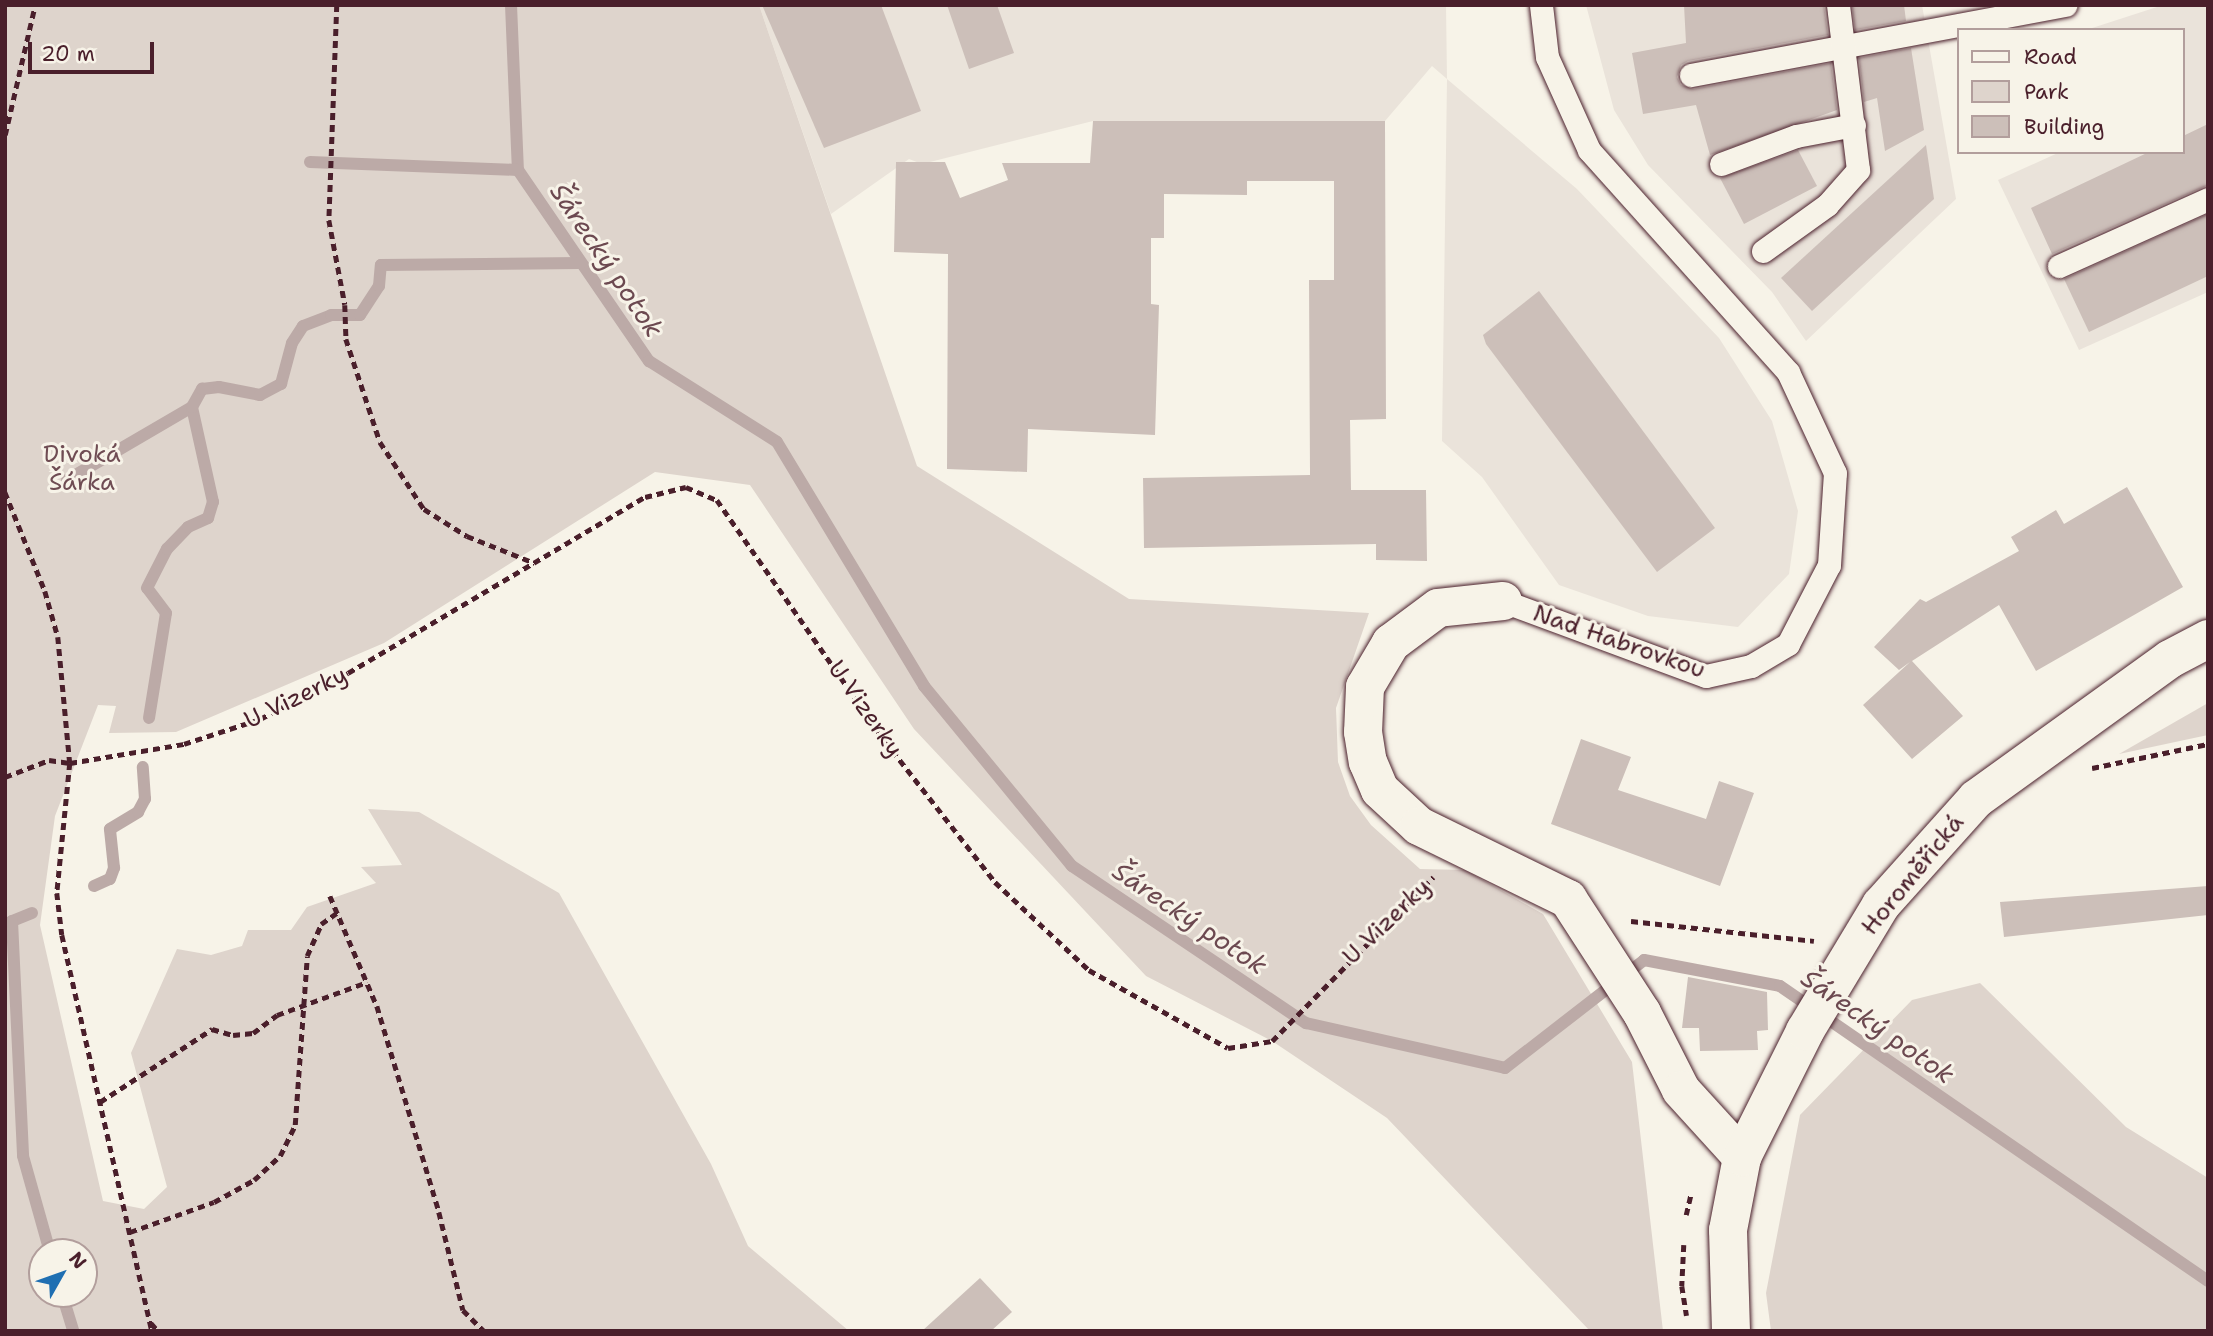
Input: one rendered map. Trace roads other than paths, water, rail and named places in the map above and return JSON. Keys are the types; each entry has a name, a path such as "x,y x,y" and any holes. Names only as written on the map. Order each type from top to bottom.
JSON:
{"main road":[{"name":"Nad Habrovkou","path":"1503,601 1438,608 1391,643 1365,687 1363,732 1368,762 1380,790 1419,826 1465,845 1568,899 1581,913 1633,998 1681,1090 1742,1157"},
{"name":"Horoměřická","path":"1731,1331 1727,1304 1728,1230 1742,1157 1805,1031 1881,905 1976,799 2170,659 2208,639"}],"lane":[{"name":"Nad Habrovkou","path":"1503,601 1706,677 1751,666 1788,644 1829,565 1831,539 1835,473 1788,372 1589,150 1548,57 1541,5"},
{"path":"1763,251 1827,205 1857,170 1846,48 1838,5"},
{"path":"1691,75 2066,5"},
{"path":"1721,164 1796,136 1854,125"},
{"path":"2059,265 2208,199"}],"waterway":[{"name":"Šárecký potok","path":"511,5 518,170 649,361 777,442 924,686 1072,866 1306,1023 1505,1068 1644,960 1780,986 2208,1281"},
{"path":"310,162 518,170"},
{"path":"149,718 166,613 147,588 167,549 188,527 208,518 213,502 192,407 202,389 219,387 260,395 281,384 292,343 303,326 331,315 360,315 379,286 381,265 580,263"},
{"path":"67,480 192,407"},
{"path":"94,886 110,879 114,868 110,829 138,812 145,799 143,767"},
{"path":"32,913 12,921 23,1156 46,1238"},
{"path":"66,1308 73,1331"}],"park label":[{"name":"Divoká Šárka","path":"82,469"}]}
